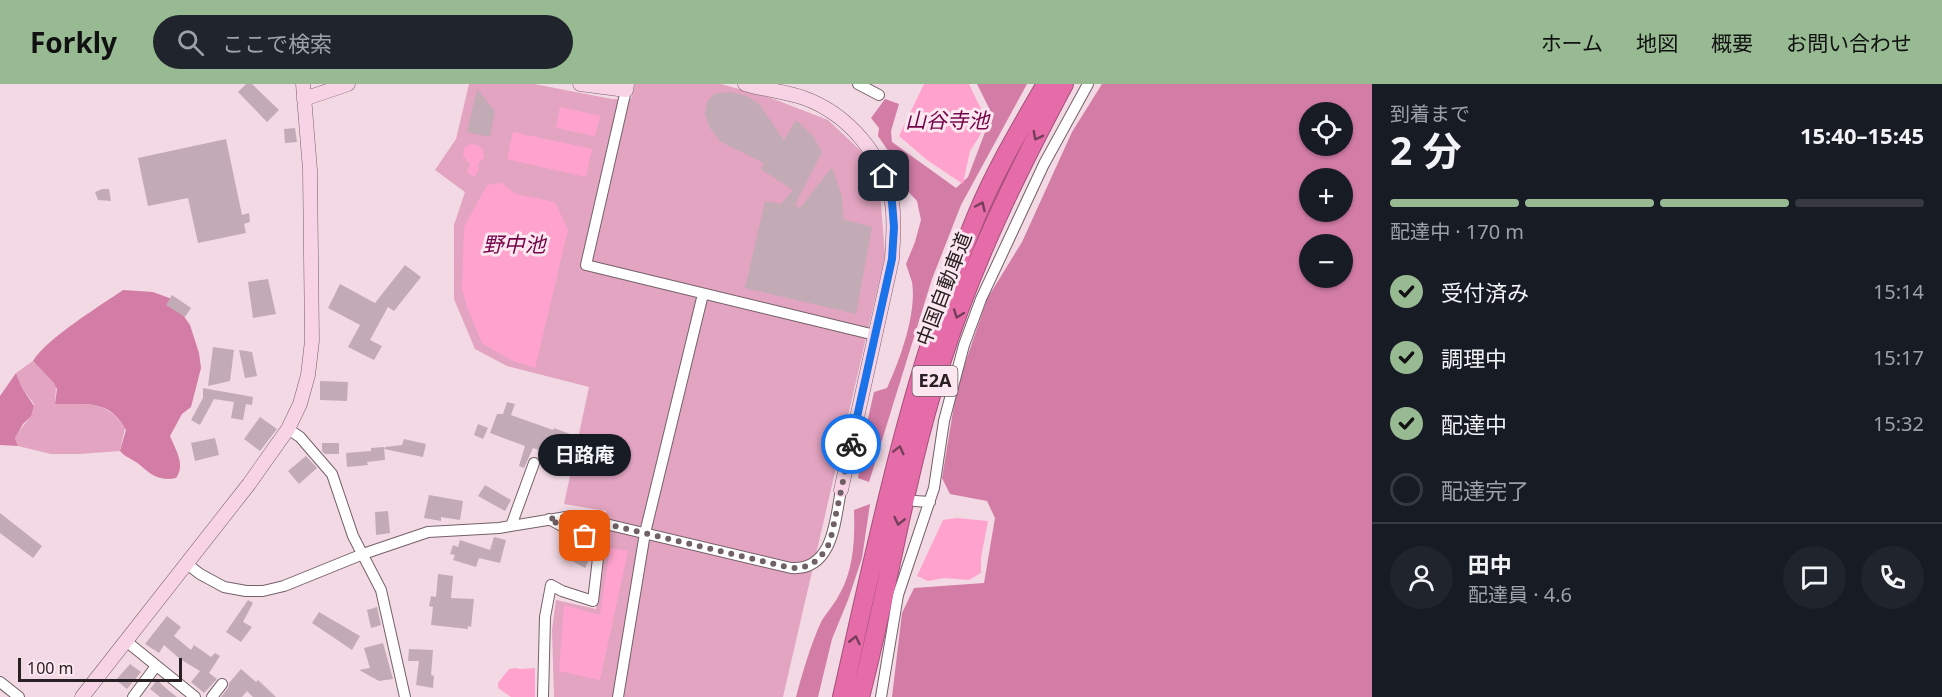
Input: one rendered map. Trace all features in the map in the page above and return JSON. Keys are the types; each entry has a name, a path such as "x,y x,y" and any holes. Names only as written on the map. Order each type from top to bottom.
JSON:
{"highway":[{"name":"中国自動車道","path":"842,697 899,447 923,361 952,277 977,215 1005,155 1046,84"},
{"name":"中国自動車道","path":"860,697 908,483 939,367 978,260 1001,205 1064,84"}],"street":[{"path":"82,697 249,484 288,429 300,404 308,375 312,342 310,170 303,84"},
{"path":"304,99 348,84"},
{"path":"580,84 627,87 586,265 875,335"},
{"path":"187,564 224,587 262,591 284,586 363,554 428,532 511,526 572,516 791,568 802,569 814,564 830,542 892,259 892,202 884,176 868,146 848,125 825,108 781,90 745,84"},
{"path":"858,84 879,95"},
{"path":"881,697 897,595 930,502 954,379 981,299 1044,164 1088,84"},
{"path":"618,697 645,534 703,294"},
{"path":"288,429 300,437 332,474 353,536 381,590 405,697"},
{"path":"511,526 534,464"},
{"path":"915,501 930,502"},
{"path":"543,697 545,617 551,585 593,601 600,541 571,531 549,519"},
{"path":"126,641 195,697"},
{"path":"134,697 156,666"},
{"path":"0,682 20,697"},
{"path":"212,697 222,684"}],"shaded area":[{"path":"469,84 534,84 612,99 631,99 635,84 721,84 771,98 828,120 862,152 880,191 885,256 783,697 554,697 552,630 556,600 596,609 606,511 564,504 589,387 507,366 475,349 454,299 454,225 465,192 435,170 456,139"},
{"path":"977,84 1027,84 961,205 932,279 869,482 858,478 865,432 874,392 887,388 910,322 913,294 906,264 921,220 917,201 900,183 891,155 878,136 879,128 871,118 885,99 899,104 891,131 892,142 956,188 968,177 987,127 989,108"},
{"path":"1102,84 1372,84 1372,697 892,697 902,613 914,588 984,583 995,518 987,501 950,494 942,478 957,387 987,299 1022,242 1072,132"},
{"path":"123,290 153,292 172,299 190,325 199,353 201,368 191,407 182,414 170,436 180,462 176,478 164,479 154,476 122,453 120,451 126,430 112,413 104,408 87,404 55,404 57,389 54,383 33,361 50,342"},
{"path":"33,361 56,385 55,404 94,405 102,407 117,418 125,428 120,451 51,454 18,446 15,438 29,418 34,404 22,388 16,373"},
{"path":"16,373 22,388 34,406 31,416 15,438 18,446 0,445 0,396"},
{"path":"870,504 862,558 832,639 818,697 796,697 821,622 837,599 848,575 854,543 854,510"}],"water":[{"name":"山谷寺池","path":"924,84 969,84 981,109 984,129 970,151 963,184 927,160 899,136"},
{"path":"560,107 600,116 595,136 556,128"},
{"path":"513,132 592,149 586,177 507,159"},
{"path":"470,144 478,145 483,150 484,157 478,164 479,169 475,176 470,175 467,171 470,164 463,156 464,148"},
{"name":"野中池","path":"501,183 516,194 555,202 568,230 535,368 511,360 482,343 462,288 464,227 487,185"},
{"path":"957,518 988,521 981,558 981,573 969,580 944,578 928,581 917,576 943,520"},
{"path":"610,548 628,551 600,680 559,671 564,605 600,615"},
{"path":"535,668 535,697 511,697 498,688 498,683 509,669"}],"building":[{"path":"246,84 252,84 279,110 267,122 238,92"},
{"path":"477,89 495,111 490,137 467,132"},
{"path":"730,92 747,96 759,104 784,140 796,120 813,136 822,152 795,205 800,208 832,167 842,196 843,219 872,227 856,314 745,288 765,201 781,204 793,190 761,169 764,163 721,142 710,128 705,114 707,102 714,94"},
{"path":"295,128 297,142 285,143 284,129"},
{"path":"226,139 242,215 249,213 250,222 244,224 246,233 198,243 188,198 148,206 138,158"},
{"path":"109,189 111,201 98,200 95,192"},
{"path":"405,265 421,277 394,311 388,307 370,340 382,346 374,360 348,347 360,325 328,308 340,284 375,303"},
{"path":"268,279 276,314 253,318 248,282"},
{"path":"172,295 191,308 185,317 166,305"},
{"path":"213,347 234,350 230,381 208,386"},
{"path":"239,350 252,352 257,376 245,378"},
{"path":"320,381 348,382 347,401 320,400"},
{"path":"203,388 253,397 252,405 246,404 243,420 231,418 234,402 214,399 200,425 191,420 203,398"},
{"path":"507,402 515,404 511,415 570,434 562,458 533,448 524,468 519,466 525,446 490,433 497,414 503,414"},
{"path":"260,417 277,429 260,451 244,439"},
{"path":"478,424 488,428 483,439 474,435"},
{"path":"215,438 219,455 195,461 191,443"},
{"path":"404,439 426,444 423,457 384,449 402,445"},
{"path":"322,443 339,443 339,454 325,454 322,451"},
{"path":"384,447 385,460 367,462 368,465 347,467 346,453 371,451 371,448"},
{"path":"306,456 317,468 299,484 288,471"},
{"path":"485,485 511,500 505,511 478,496"},
{"path":"429,495 463,501 460,520 441,517 441,521 424,518"},
{"path":"388,511 390,533 376,535 375,512"},
{"path":"0,513 42,546 33,558 0,533"},
{"path":"494,537 506,540 500,563 479,558 476,567 453,560 455,555 450,554 453,545 458,547 460,540 490,550"},
{"path":"568,538 592,548 585,568 572,561 575,555 563,549"},
{"path":"438,574 453,576 451,598 474,599 471,627 468,626 468,629 431,625 433,607 429,606 431,596 436,597"},
{"path":"248,600 253,603 243,622 252,627 241,642 226,632"},
{"path":"377,607 381,625 371,628 367,610"},
{"path":"319,612 360,636 352,650 312,623"},
{"path":"167,616 181,627 174,636 191,650 194,645 211,657 215,653 220,656 209,673 217,679 204,693 191,682 200,671 180,659 164,645 159,653 145,644"},
{"path":"383,643 393,679 379,681 359,670 370,668 364,648"},
{"path":"409,649 433,650 431,675 434,676 433,688 416,685 419,661 408,661"},
{"path":"130,664 141,672 127,689 116,680"},
{"path":"241,669 256,682 258,680 276,697 253,697 247,691 242,697 221,697"},
{"path":"157,680 177,697 160,697 150,689"}],"way so far":[{"path":"585,536 549,519 572,516 802,569 814,564 824,554 830,542 851,444"}],"place":[{"name":"日路庵","path":"585,536"}],"route":[{"path":"851,444 892,259 894,227 892,202 884,176"}]}
